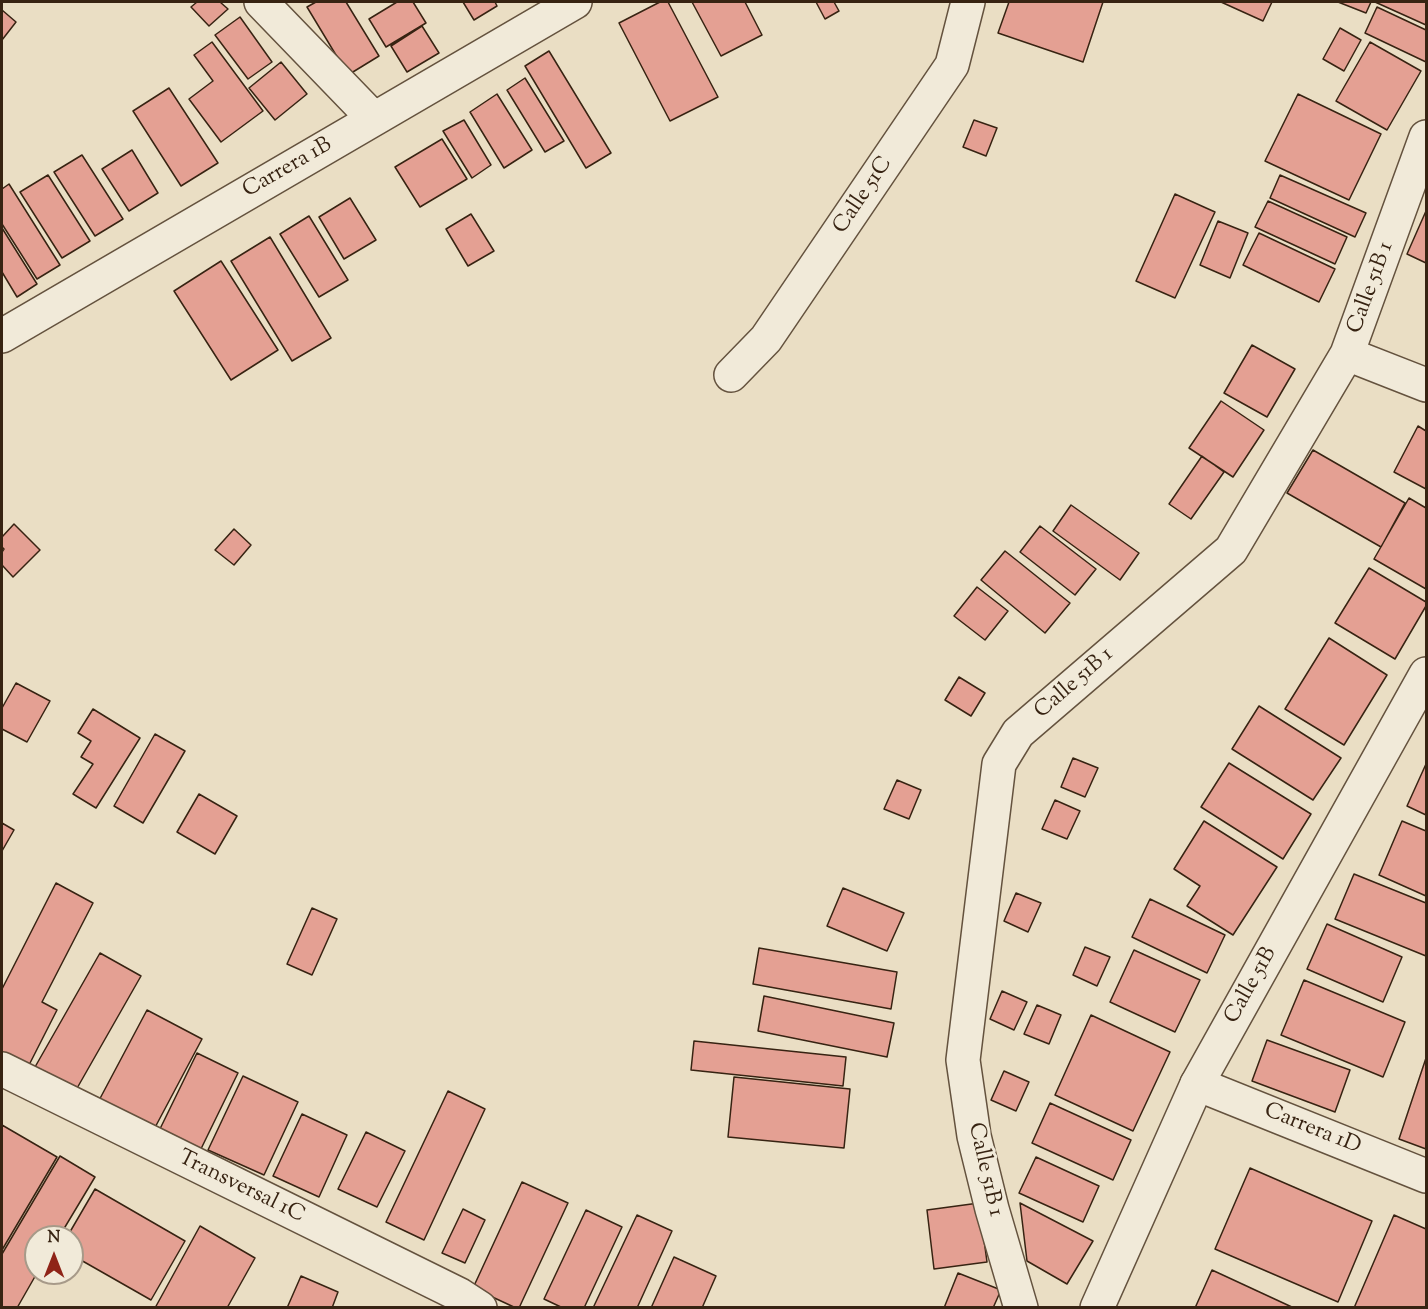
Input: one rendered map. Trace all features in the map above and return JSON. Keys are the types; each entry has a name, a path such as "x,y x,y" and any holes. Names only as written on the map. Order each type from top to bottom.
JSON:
{"street":[{"path":"261,2 374,119"},
{"name":"Carrera 1B","path":"2,336 575,2"},
{"name":"Calle 51C","path":"731,375 766,339 952,65 968,2"},
{"name":"Calle 51B 1","path":"1021,1308 974,1136 963,1060 999,764 1018,733 1231,550 1347,354 1426,137"},
{"path":"1347,354 1426,385"},
{"name":"Calle 51B","path":"1097,1308 1197,1084 1426,674"},
{"name":"Transversal 1C","path":"2,1069 464,1303"},
{"name":"Carrera 1D","path":"1197,1084 1426,1176"}],"building":[{"path":"197,2 220,2 228,9 209,26 191,7"},
{"path":"316,2 346,2 379,56 348,75 307,7"},
{"path":"397,2 413,2 426,23 386,47 369,19"},
{"path":"463,2 495,2 497,6 474,20"},
{"path":"660,2 668,2 718,97 670,121 619,23"},
{"path":"692,2 745,2 762,35 721,56"},
{"path":"816,2 834,2 839,11 825,19"},
{"path":"1009,2 1103,2 1083,62 998,33"},
{"path":"1221,2 1272,2 1263,21"},
{"path":"1338,2 1371,2 1366,13"},
{"path":"1375,2 1426,2 1426,25"},
{"path":"1377,7 1426,30 1426,62 1365,33"},
{"path":"2,10 16,22 2,40"},
{"path":"240,17 272,62 248,79 215,35"},
{"path":"422,26 439,53 407,72 391,46"},
{"path":"1340,28 1361,40 1344,71 1323,59"},
{"path":"212,42 263,111 221,142 189,99 213,81 194,55"},
{"path":"1370,42 1421,71 1387,130 1336,101"},
{"path":"549,51 611,153 586,168 525,66"},
{"path":"281,62 307,94 275,120 249,88"},
{"path":"525,78 564,141 545,152 507,90"},
{"path":"169,88 218,163 181,186 133,111"},
{"path":"497,94 532,150 504,168 470,112"},
{"path":"1298,94 1381,134 1349,200 1265,161"},
{"path":"464,120 491,165 472,178 443,131"},
{"path":"974,120 997,128 986,156 963,147"},
{"path":"442,139 467,179 420,207 395,167"},
{"path":"132,150 158,193 129,211 102,169"},
{"path":"82,155 123,219 95,236 54,172"},
{"path":"48,175 90,241 62,258 20,192"},
{"path":"1280,175 1366,213 1355,237 1270,198"},
{"path":"9,184 60,265 37,279 2,224 2,189"},
{"path":"1175,194 1215,212 1175,298 1136,281"},
{"path":"350,198 376,240 344,259 319,217"},
{"path":"1268,201 1347,237 1335,264 1255,227"},
{"path":"1426,211 1426,263 1407,254"},
{"path":"471,214 494,251 468,266 446,229"},
{"path":"309,216 348,280 319,297 280,234"},
{"path":"1218,221 1248,233 1230,278 1200,265"},
{"path":"2,228 37,284 17,297 2,272"},
{"path":"1259,233 1335,269 1319,302 1243,265"},
{"path":"270,237 331,338 292,361 231,261"},
{"path":"221,261 278,350 231,380 174,291"},
{"path":"1252,345 1295,369 1267,417 1224,393"},
{"path":"1221,401 1264,430 1233,477 1189,448"},
{"path":"1418,426 1426,431 1426,489 1394,472"},
{"path":"1313,450 1405,503 1381,547 1287,493"},
{"path":"1202,456 1224,472 1191,519 1169,504"},
{"path":"1409,498 1426,508 1426,589 1374,559"},
{"path":"1071,505 1139,553 1120,580 1053,531"},
{"path":"14,524 40,550 13,577 2,565 4,549 2,537"},
{"path":"1040,526 1096,569 1075,595 1020,552"},
{"path":"234,529 251,545 234,565 215,550"},
{"path":"1005,551 1070,603 1045,633 981,580"},
{"path":"1369,568 1426,602 1426,606 1395,659 1335,623"},
{"path":"977,587 1008,611 985,640 954,616"},
{"path":"1329,638 1387,675 1344,745 1285,709"},
{"path":"959,677 985,693 971,716 945,700"},
{"path":"16,683 50,701 27,742 2,729 2,708"},
{"path":"1259,706 1341,758 1313,800 1232,749"},
{"path":"93,709 140,738 96,808 73,794 93,764 81,757 91,741 78,733"},
{"path":"155,734 185,751 143,823 114,806"},
{"path":"1073,758 1098,768 1085,797 1061,787"},
{"path":"1229,763 1311,814 1283,859 1201,807"},
{"path":"1426,764 1426,815 1407,806"},
{"path":"897,780 921,790 909,819 884,809"},
{"path":"199,794 237,816 215,854 177,832"},
{"path":"1055,800 1080,811 1067,839 1042,829"},
{"path":"1204,821 1277,867 1233,935 1187,906 1200,886 1174,869"},
{"path":"1402,821 1426,831 1426,896 1379,875"},
{"path":"2,823 14,830 2,851"},
{"path":"1354,874 1426,903 1426,956 1335,919"},
{"path":"56,883 93,903 42,1002 57,1010 28,1067 2,1053 2,989"},
{"path":"843,888 904,913 887,951 827,926"},
{"path":"1016,893 1041,903 1028,932 1004,921"},
{"path":"1150,899 1225,935 1207,973 1132,937"},
{"path":"312,908 337,919 312,975 287,964"},
{"path":"1327,924 1402,957 1383,1002 1307,969"},
{"path":"1085,947 1110,957 1097,986 1073,975"},
{"path":"759,948 897,972 891,1009 753,984"},
{"path":"1134,950 1200,980 1175,1032 1110,1002"},
{"path":"100,953 141,976 76,1090 35,1067"},
{"path":"1304,980 1405,1022 1383,1077 1281,1035"},
{"path":"1002,991 1027,1002 1014,1030 990,1019"},
{"path":"764,996 894,1023 887,1057 758,1031"},
{"path":"1037,1005 1061,1015 1049,1044 1024,1034"},
{"path":"147,1010 202,1039 151,1135 96,1106"},
{"path":"1091,1015 1170,1052 1133,1131 1055,1095"},
{"path":"1267,1040 1350,1070 1335,1112 1252,1081"},
{"path":"694,1041 846,1057 843,1086 691,1070"},
{"path":"197,1053 238,1073 198,1155 157,1135"},
{"path":"1426,1058 1426,1149 1399,1139"},
{"path":"1004,1071 1029,1082 1016,1111 991,1100"},
{"path":"243,1076 298,1102 264,1175 208,1150"},
{"path":"734,1077 850,1089 844,1148 728,1137"},
{"path":"448,1091 485,1109 424,1240 386,1222"},
{"path":"1050,1103 1131,1140 1113,1180 1032,1143"},
{"path":"302,1114 347,1135 319,1197 273,1176"},
{"path":"2,1125 57,1157 2,1250"},
{"path":"366,1132 405,1151 377,1207 338,1189"},
{"path":"60,1156 95,1177 66,1225 24,1225 24,1285 30,1285 17,1308 2,1308 2,1254"},
{"path":"1036,1157 1099,1186 1083,1222 1019,1193"},
{"path":"1250,1168 1372,1221 1338,1302 1215,1249"},
{"path":"522,1182 568,1203 519,1308 516,1308 473,1288"},
{"path":"95,1189 185,1241 151,1300 84,1262 84,1225 74,1225"},
{"path":"979,1203 987,1262 934,1269 927,1210"},
{"path":"1020,1203 1093,1241 1067,1284 1027,1261"},
{"path":"463,1209 485,1220 465,1263 442,1253"},
{"path":"586,1210 622,1227 584,1308 563,1308 544,1299"},
{"path":"637,1215 672,1231 637,1308 593,1308"},
{"path":"1394,1215 1426,1229 1426,1308 1354,1308"},
{"path":"200,1226 255,1258 227,1308 155,1308"},
{"path":"674,1257 716,1276 702,1308 651,1308"},
{"path":"1212,1270 1294,1308 1195,1308"},
{"path":"958,1273 1001,1290 993,1308 944,1308"},
{"path":"301,1276 338,1292 332,1308 287,1308"}]}
